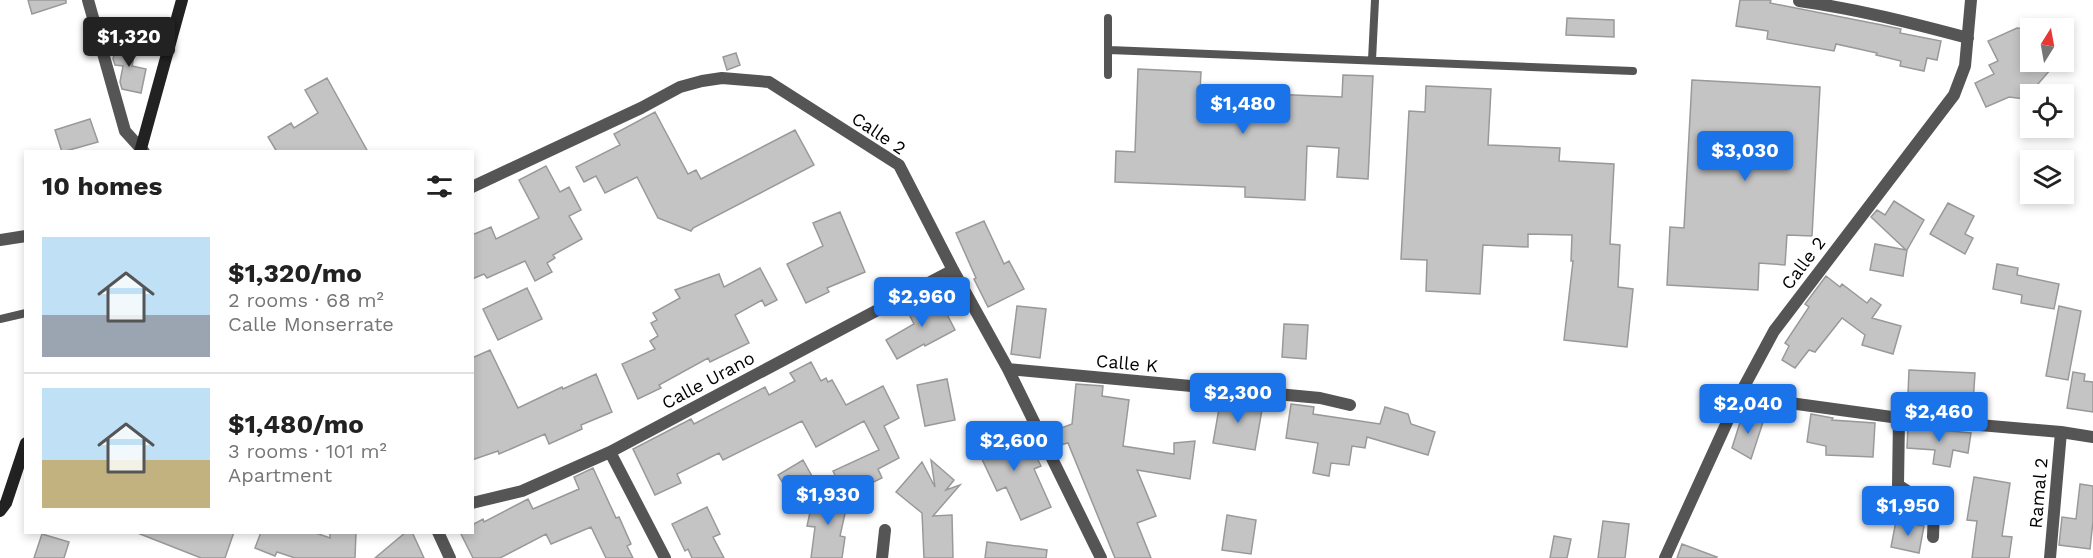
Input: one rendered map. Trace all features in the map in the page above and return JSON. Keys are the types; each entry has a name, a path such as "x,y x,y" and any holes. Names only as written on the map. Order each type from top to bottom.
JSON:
{"street":[{"path":"88,0 125,131 140,150"},
{"path":"141,150 182,0"},
{"name":"Calle 2","path":"1665,558 1739,396 1774,331 1954,95 1965,66 1971,0"},
{"path":"1799,1 1882,15 1968,38"},
{"name":"Calle 2","path":"474,186 641,108 680,87 722,78 769,82 899,165 953,270 1008,369 1101,558"},
{"path":"0,240 24,236"},
{"name":"Calle Urano","path":"474,503 522,491 610,452 953,270"},
{"name":"Calle K","path":"1008,369 1298,396 1350,405"},
{"path":"1739,396 1899,418 2061,432 2093,437"},
{"path":"1899,418 1898,485 1934,508 1933,537"},
{"name":"Ramal 2","path":"2050,558 2061,432"},
{"path":"1,508 24,448"},
{"path":"610,452 665,558"},
{"path":"882,558 885,530"},
{"path":"439,534 450,558"}],"lane":[{"path":"1372,60 1375,0"},
{"path":"1108,18 1108,75"},
{"path":"1109,50 1632,71"},
{"path":"0,319 24,313"}],"building":[{"path":"28,0 66,0 66,3 32,14"},
{"path":"1740,0 1771,0 1770,3 1901,29 1900,33 1941,41 1937,60 1927,58 1924,71 1900,66 1901,61 1876,55 1877,53 1836,44 1834,51 1767,39 1768,31 1736,26"},
{"path":"1567,18 1614,20 1614,37 1566,35"},
{"path":"2020,28 2020,72 2048,72 2038,84 2020,84 2020,98 2009,97 1986,107 1975,83 1994,74 1989,65 1998,61 1988,41"},
{"path":"117,42 136,46 132,66 146,69 141,93 122,89 120,82 123,66 115,65 113,59"},
{"path":"736,53 740,65 727,70 723,57"},
{"path":"1138,69 1201,72 1200,91 1342,97 1343,75 1373,76 1368,179 1337,177 1339,148 1307,146 1305,200 1245,197 1245,187 1115,182 1116,151 1135,152"},
{"path":"327,78 367,150 276,150 268,137 291,123 294,128 318,113 305,90"},
{"path":"1692,80 1820,87 1812,236 1787,235 1785,265 1759,263 1758,290 1667,285 1670,227 1684,228"},
{"path":"1426,86 1491,89 1488,145 1560,148 1559,161 1614,164 1610,244 1620,245 1618,287 1633,289 1627,347 1564,340 1573,261 1571,261 1572,235 1528,234 1528,247 1483,245 1480,294 1426,291 1427,260 1401,259 1409,111 1425,112"},
{"path":"655,112 688,174 696,170 701,179 795,130 814,165 691,231 658,218 637,177 605,193 596,176 584,182 576,167 620,145 614,134"},
{"path":"90,119 98,142 61,150 55,130"},
{"path":"546,166 560,192 569,187 581,210 569,216 582,239 553,255 555,258 547,263 552,272 535,281 525,261 487,278 484,274 474,278 474,234 491,227 496,239 539,218 519,180"},
{"path":"1894,201 1924,220 1907,250 1903,276 1870,270 1875,244 1906,250 1871,217 1877,210 1885,215"},
{"path":"1948,203 1974,216 1965,234 1973,238 1965,254 1930,234"},
{"path":"840,212 865,272 827,288 829,292 806,303 787,264 823,246 813,223"},
{"path":"984,221 1004,264 1009,261 1024,289 988,307 956,233"},
{"path":"1997,264 2018,268 2017,275 2059,284 2054,309 2021,303 2022,295 1993,289"},
{"path":"760,268 777,300 765,306 762,300 735,315 749,343 710,362 708,358 659,385 661,388 638,399 622,364 655,349 650,341 658,336 651,323 657,320 653,313 680,298 675,290 719,274 724,287"},
{"path":"1826,276 1840,287 1842,284 1867,303 1871,298 1881,305 1872,318 1901,326 1893,354 1862,345 1865,335 1842,318 1815,352 1809,350 1795,368 1782,360 1789,346 1785,343 1809,307 1805,304"},
{"path":"527,288 542,319 498,340 483,309"},
{"path":"937,295 955,330 897,359 886,340 914,324 907,310"},
{"path":"1017,306 1046,309 1040,358 1011,354"},
{"path":"2059,306 2081,311 2068,380 2046,376"},
{"path":"1284,324 1308,325 1306,359 1282,357"},
{"path":"490,350 518,408 596,374 612,412 581,425 582,429 549,444 545,434 499,454 498,451 474,459 474,357"},
{"path":"811,362 821,381 826,378 828,382 832,380 846,405 883,386 899,418 884,426 899,458 878,469 882,478 845,496 833,471 879,450 864,421 816,447 802,421 723,460 719,453 677,474 681,483 655,495 633,449 691,419 694,424 765,387 769,395 795,381 790,373"},
{"path":"1909,370 1975,373 1973,403 1946,401 1946,396 1908,394"},
{"path":"2073,372 2085,374 2084,381 2093,382 2093,412 2067,408"},
{"path":"947,379 955,420 925,426 917,385"},
{"path":"1076,384 1103,386 1102,396 1129,400 1123,446 1174,454 1174,443 1195,441 1190,479 1137,470 1156,516 1137,523 1151,558 1115,558 1068,443 1056,446 1056,430 1072,424"},
{"path":"1221,397 1263,404 1255,450 1213,443"},
{"path":"1291,404 1314,407 1313,414 1380,424 1385,407 1408,414 1411,424 1435,432 1428,455 1367,437 1365,448 1352,446 1349,465 1331,463 1329,476 1313,473 1318,443 1286,438"},
{"path":"1743,413 1764,419 1751,459 1732,448"},
{"path":"1811,414 1833,418 1832,420 1875,423 1873,457 1826,455 1826,446 1807,442"},
{"path":"1000,427 1010,449 1028,440 1041,466 1034,469 1051,507 1021,520 1006,487 997,491 973,440"},
{"path":"1908,427 1971,433 1968,453 1953,450 1950,467 1933,464 1935,450 1907,448"},
{"path":"803,460 813,478 788,492 778,475"},
{"path":"931,460 954,480 946,490 960,485 933,516 952,515 953,558 924,558 922,513 896,492 922,462 935,487"},
{"path":"593,468 631,544 627,546 633,558 606,558 591,527 551,544 546,534 500,558 473,558 461,534 474,534 474,524 483,519 484,522 528,499 533,509 579,489 574,477"},
{"path":"1974,477 2010,483 2002,536 2012,537 2009,558 1972,558 1977,521 1967,520"},
{"path":"2080,484 2093,486 2090,549 2059,545 2062,517 2076,519"},
{"path":"814,494 848,500 840,536 845,537 842,558 811,558 815,527 807,526"},
{"path":"707,507 720,534 713,537 724,558 692,558 688,549 685,551 672,524"},
{"path":"1227,515 1256,520 1251,554 1222,550"},
{"path":"1603,521 1629,524 1625,558 1598,558"},
{"path":"1896,521 1924,526 1919,553 1891,547"},
{"path":"42,534 69,542 64,558 34,558"},
{"path":"140,534 233,534 225,558 201,558"},
{"path":"260,534 319,534 330,538 330,534 356,534 355,558 295,558 277,552 275,556 255,548"},
{"path":"404,534 413,534 424,558 375,558"},
{"path":"1554,536 1571,539 1567,558 1550,558"},
{"path":"987,542 1047,550 1046,558 985,558"},
{"path":"1682,544 1717,557 1677,558"}]}
